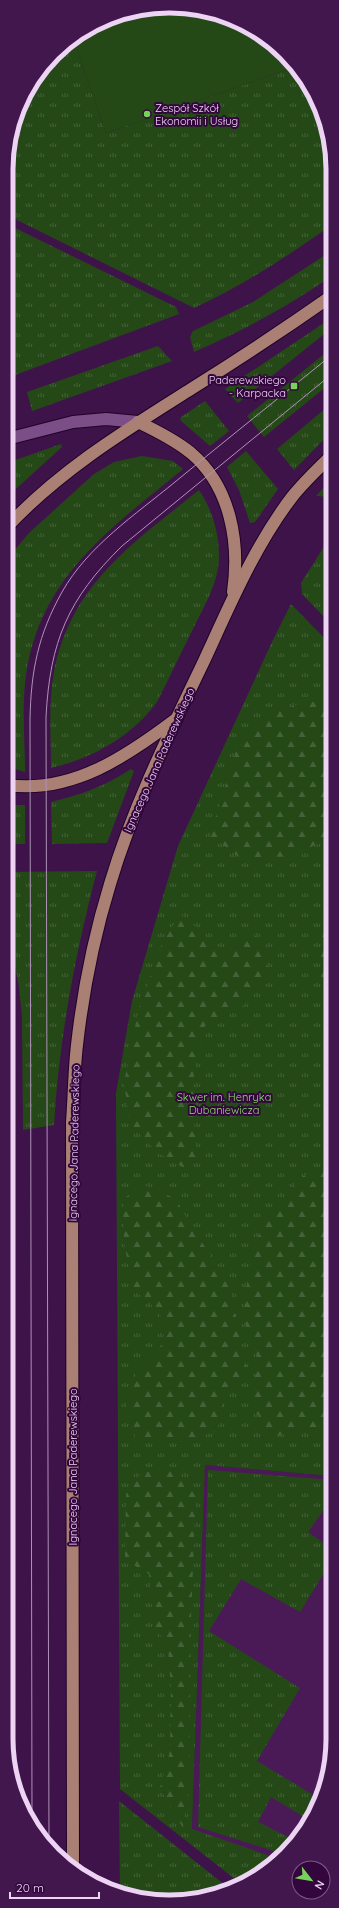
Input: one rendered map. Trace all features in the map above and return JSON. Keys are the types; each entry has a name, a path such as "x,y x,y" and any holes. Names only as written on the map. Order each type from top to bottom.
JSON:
{"main road":[{"path":"13,521 49,485 92,453 138,422 204,381 326,299"},
{"path":"138,422 168,437 192,454 210,474 224,499 234,534 236,552 236,570 232,601"},
{"name":"Ignacego Jana Paderewskiego","path":"73,1862 72,1122 75,1065 85,987 109,886 130,826 177,718 232,601 264,542 286,506 304,482 326,461"},
{"path":"13,785 41,786 59,783 80,776 121,757 139,746 177,718"}],"street":[{"path":"13,437 73,422 106,420 138,422"}],"shaded area":[{"path":"205,1465 326,1475 326,1749 318,1789 310,1808 294,1834 272,1857 192,1830"}],"green space":[{"path":"159,13 180,13 210,18 239,29 256,39 273,52 290,69 106,133 75,44 100,29 119,21"},
{"path":"75,44 106,133 290,69 310,100 318,119 325,149 326,229 265,269 230,290 194,308 13,218 13,159 21,119 29,100 45,74"},
{"path":"13,227 176,307 179,314 13,376"},
{"path":"326,255 326,280 266,317 194,352 190,337 193,331 253,302"},
{"path":"326,322 326,333 238,403 225,389"},
{"path":"158,346 172,361 32,411 27,392"},
{"path":"326,353 326,387 264,437 247,416"},
{"path":"205,401 229,431 210,446 180,420 181,417"},
{"path":"326,408 326,437 294,470 277,449"},
{"path":"61,444 62,447 13,492 13,461"},
{"path":"246,451 278,489 255,522 250,523 239,490 227,467"},
{"path":"142,456 173,461 183,469 103,536 80,560 60,586 44,615 32,647 24,695 25,772 15,769 13,768 13,552 29,533 94,474 114,462"},
{"path":"326,485 326,497 316,496"},
{"path":"199,490 208,505 216,530 219,547 218,566 210,595 157,702 135,726 123,736 96,752 67,764 51,768 50,708 52,684 62,641 75,613 90,589 129,547"},
{"path":"326,543 326,619 302,594 301,583"},
{"name":"Skwer im. Henryka Dubaniewicza","path":"291,604 326,640 326,1475 205,1465 192,1829 272,1857 256,1869 236,1880 120,1789 116,1093 132,1001 178,846"},
{"path":"308,701 326,705 326,839 296,855 243,860 210,835 236,751 269,714"},
{"path":"131,769 134,771 107,843 52,844 51,802 92,789 122,775"},
{"path":"13,805 25,805 25,844 13,844"},
{"path":"97,871 69,997 56,1093 54,1125 23,1130 22,1017 19,987 13,956 13,872"},
{"path":"180,914 202,932 221,959 251,933 266,943 268,978 244,1005 205,1026 194,1072 193,1107 197,1162 184,1168 158,1153 130,1124 124,1083 139,1007 162,944"},
{"path":"326,927 326,979 321,978 321,940"},
{"path":"326,1164 326,1425 272,1437 252,1405 257,1353 242,1315 249,1272 261,1226 300,1178"},
{"path":"144,1185 176,1199 194,1231 230,1283 237,1327 247,1368 225,1398 217,1431 183,1442 136,1440 126,1406 137,1371 160,1348 167,1324 149,1302 133,1290 124,1242 123,1199"},
{"path":"208,1470 326,1480 326,1506 308,1532 326,1545 326,1570 300,1612 241,1579 209,1631 300,1688 257,1761 315,1796 305,1817 271,1797 258,1822 290,1838 277,1852 198,1827"},
{"path":"172,1471 196,1489 191,1619 189,1785 183,1828 160,1788 170,1751 171,1689 168,1648 155,1626 149,1574 125,1560 126,1494 142,1472"},
{"path":"119,1801 225,1885 210,1890 180,1895 149,1894 120,1887"}],"tram line":[{"path":"32,1813 30,719 32,685 37,654 47,623 62,592 85,560 113,532 326,360"},
{"path":"49,1839 46,717 52,666 65,623 75,603 103,565 122,546 326,379"}],"place":[{"name":"Zespół Szkół Ekonomii i Usług","path":"147,114"},
{"name":"Paderewskiego - Karpacka","path":"294,386"}]}
